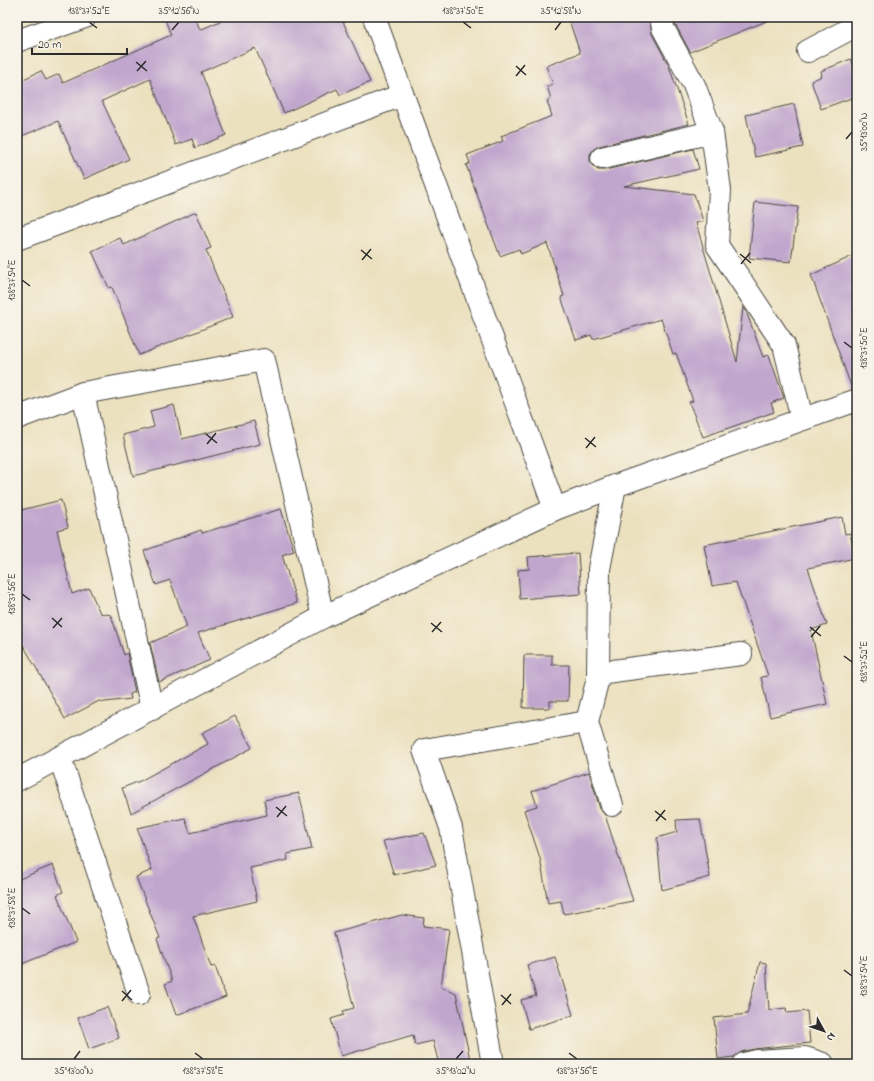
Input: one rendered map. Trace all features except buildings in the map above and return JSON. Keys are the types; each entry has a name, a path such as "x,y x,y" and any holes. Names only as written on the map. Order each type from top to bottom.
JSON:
{"street":[{"path":"17,41 85,17"},
{"path":"374,17 555,509"},
{"path":"661,17 663,28 694,85 712,132 720,190 716,245 784,345 802,419"},
{"path":"808,51 857,25"},
{"path":"17,239 402,95"},
{"path":"602,158 712,132"},
{"path":"17,418 83,392 264,360 323,617"},
{"path":"83,392 152,709"},
{"path":"17,780 323,617 555,509 615,486 857,400"},
{"path":"612,805 586,722 598,678 599,569 615,486"},
{"path":"598,673 741,654"},
{"path":"493,1064 451,828 424,750 586,722"},
{"path":"60,758 139,994"},
{"path":"744,1064 757,1061 811,1062"}]}
